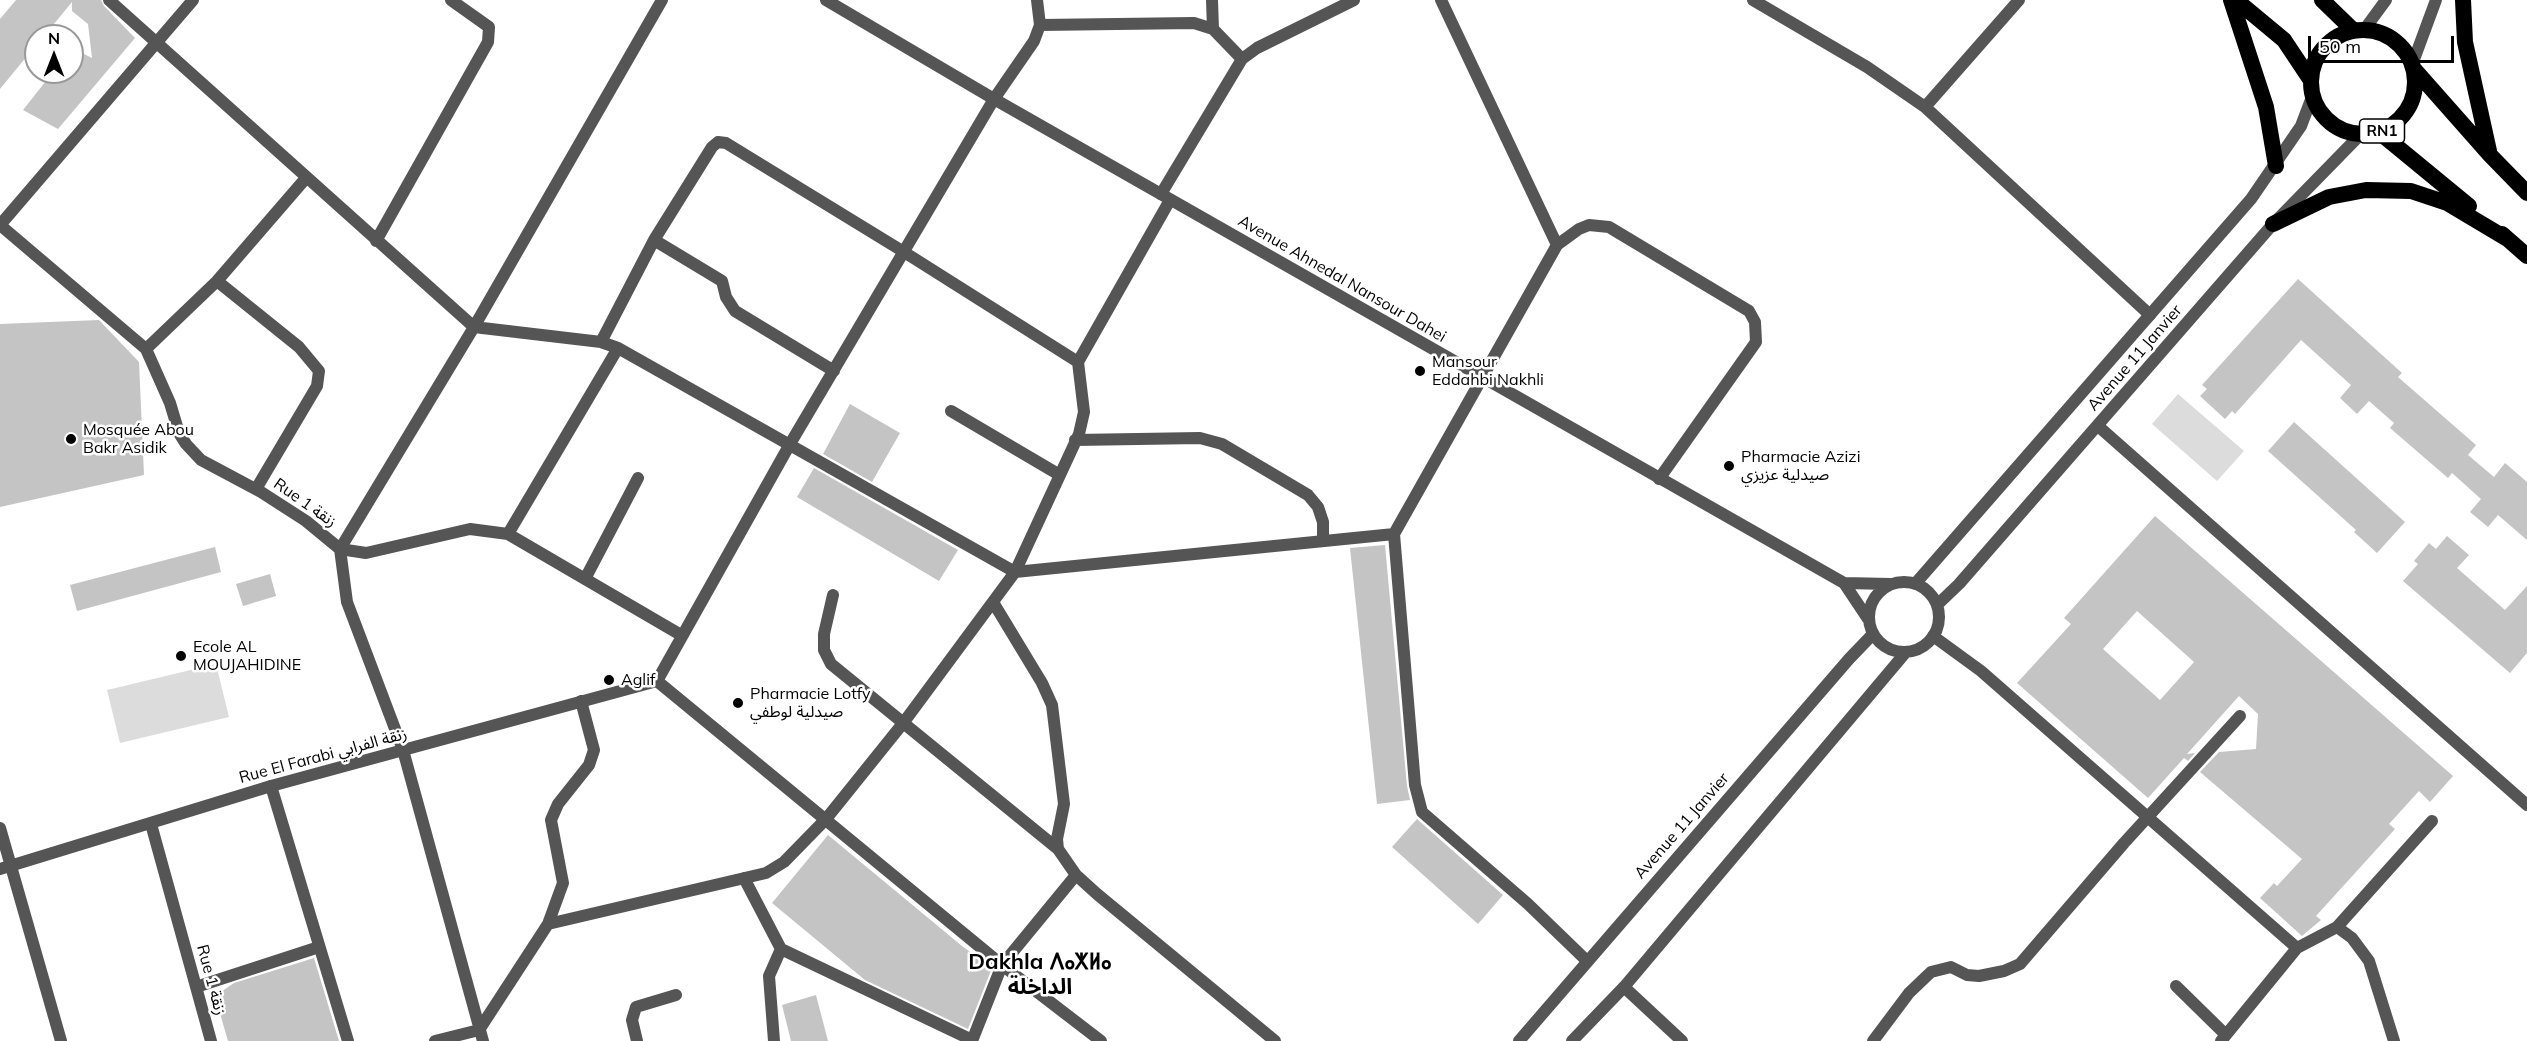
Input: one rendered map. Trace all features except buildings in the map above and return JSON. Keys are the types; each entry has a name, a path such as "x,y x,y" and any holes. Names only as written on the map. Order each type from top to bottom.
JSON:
{"highway":[{"path":"2231,0 2266,107 2276,166"},
{"name":"RN1","path":"2236,0 2284,40 2310,79"},
{"path":"2322,0 2359,31 2381,33 2397,42 2413,67 2490,155 2527,193"},
{"path":"2463,0 2465,42 2490,155"},
{"name":"RN1","path":"2359,31 2327,44 2316,60 2310,79 2312,96 2319,111 2330,123 2344,132 2360,135 2379,132 2399,120 2413,100 2416,85 2413,67"},
{"name":"RN1","path":"2379,132 2527,256"},
{"path":"2273,224 2329,197 2366,190 2410,191 2447,203 2509,240"}],"street":[{"path":"109,0 474,327 601,342 618,348 1015,572 1394,534"},
{"path":"0,225 193,0"},
{"path":"376,241 488,42 489,27 452,0"},
{"path":"481,1035 404,750 347,602 340,549 474,327 662,0"},
{"name":"Avenue Ahnedal Nansour Dahei","path":"826,0 1165,197 1844,583 1869,620"},
{"path":"1037,0 1040,25 1034,41 994,99 790,444 657,681 1002,965 1101,1041"},
{"path":"1212,0 1213,29"},
{"path":"548,924 766,873 784,862 826,819 904,722 1015,572 1058,474 1076,440 1084,412 1078,362 1165,197 1242,59 1257,48 1354,0"},
{"path":"1441,0 1557,245"},
{"path":"1753,0 1867,67 1925,107 2150,315"},
{"path":"1925,107 2019,0"},
{"path":"2359,31 2386,0"},
{"path":"2413,67 2436,0"},
{"path":"1040,25 1177,21 1213,29 1242,59"},
{"name":"Avenue 11 Janvier","path":"1915,584 2251,199 2276,166 2301,126 2312,96"},
{"name":"Avenue 11 Janvier","path":"1937,605 1959,584 2273,224 2360,135"},
{"path":"601,342 654,240 712,147 718,142 726,143 1078,362"},
{"path":"146,349 217,281 306,178"},
{"name":"Rue 1 زنقة","path":"0,225 146,349 186,444 201,460 256,489 306,521 340,549 366,553 470,529 508,534 681,635"},
{"path":"1587,961 1528,904 1422,812 1415,785 1394,534 1484,379 1557,245 1588,225 1609,228 1749,311 1755,322 1755,342 1659,479"},
{"path":"654,240 722,281 726,297 735,311 834,371"},
{"path":"217,281 298,347 320,371 317,386 256,489"},
{"path":"508,534 618,348"},
{"path":"951,411 1058,474"},
{"path":"2098,426 2527,805"},
{"path":"1076,440 1200,438 1222,444 1308,495 1318,507 1323,522 1323,541"},
{"path":"585,579 638,478"},
{"name":"Avenue Ahnedal Nansour Dahei","path":"1844,583 1891,584"},
{"path":"1572,1041 1624,987 1905,652 1926,644 1933,636 1939,621 1937,605 1928,592 1915,584 1891,584 1874,598 1869,620 1873,634 1887,648 1905,652"},
{"path":"833,595 824,634 824,650 831,664 1058,849 1076,875 1275,1041"},
{"path":"993,602 1037,674 1052,705 1064,804 1057,839 1058,849"},
{"name":"Avenue 11 Janvier","path":"1519,1041 1873,634"},
{"path":"1933,636 1981,671 2297,948"},
{"name":"Rue El Farabi زنقة الفرابي","path":"5,867 271,786 657,681"},
{"path":"481,1035 548,924 563,883 552,820 558,804 589,765 594,750 581,701"},
{"path":"1873,1041 1909,993 1931,972 1951,967 1967,975 1979,976 2004,971 2020,964 2147,818 2240,716"},
{"path":"271,786 348,1041"},
{"path":"2176,986 2223,1038 2297,948 2337,927 2432,821"},
{"name":"Rue 1 زنقة","path":"151,824 210,1041"},
{"path":"0,828 5,867 61,1041"},
{"path":"744,878 781,949 972,1040 1002,965 1076,875"},
{"path":"2337,927 2352,938 2369,961 2394,1041"},
{"path":"196,987 319,947"},
{"path":"774,1041 769,976 781,949"},
{"path":"1624,987 1682,1041"},
{"path":"637,1041 632,1020 636,1007 676,995"},
{"path":"435,1041 481,1035"}],"shaded area":[{"path":"2178,394 2244,451 2217,481 2152,424"},
{"path":"216,664 229,717 120,743 107,690"}],"place":[{"name":"Mansour Eddahbi Nakhli","path":"1420,371"},
{"name":"Mosquée Abou Bakr Asidik","path":"71,439"},
{"name":"Pharmacie Azizi صيدلية عزيزي","path":"1729,466"},
{"name":"Ecole AL MOUJAHIDINE","path":"181,656"},
{"name":"Aglif","path":"609,680"},
{"name":"Pharmacie Lotfy صيدلية لوطفي","path":"738,703"}],"district":[{"name":"Dakhla ⴷⴰⵅⵍⴰ الداخلة","path":"1040,974"}]}
